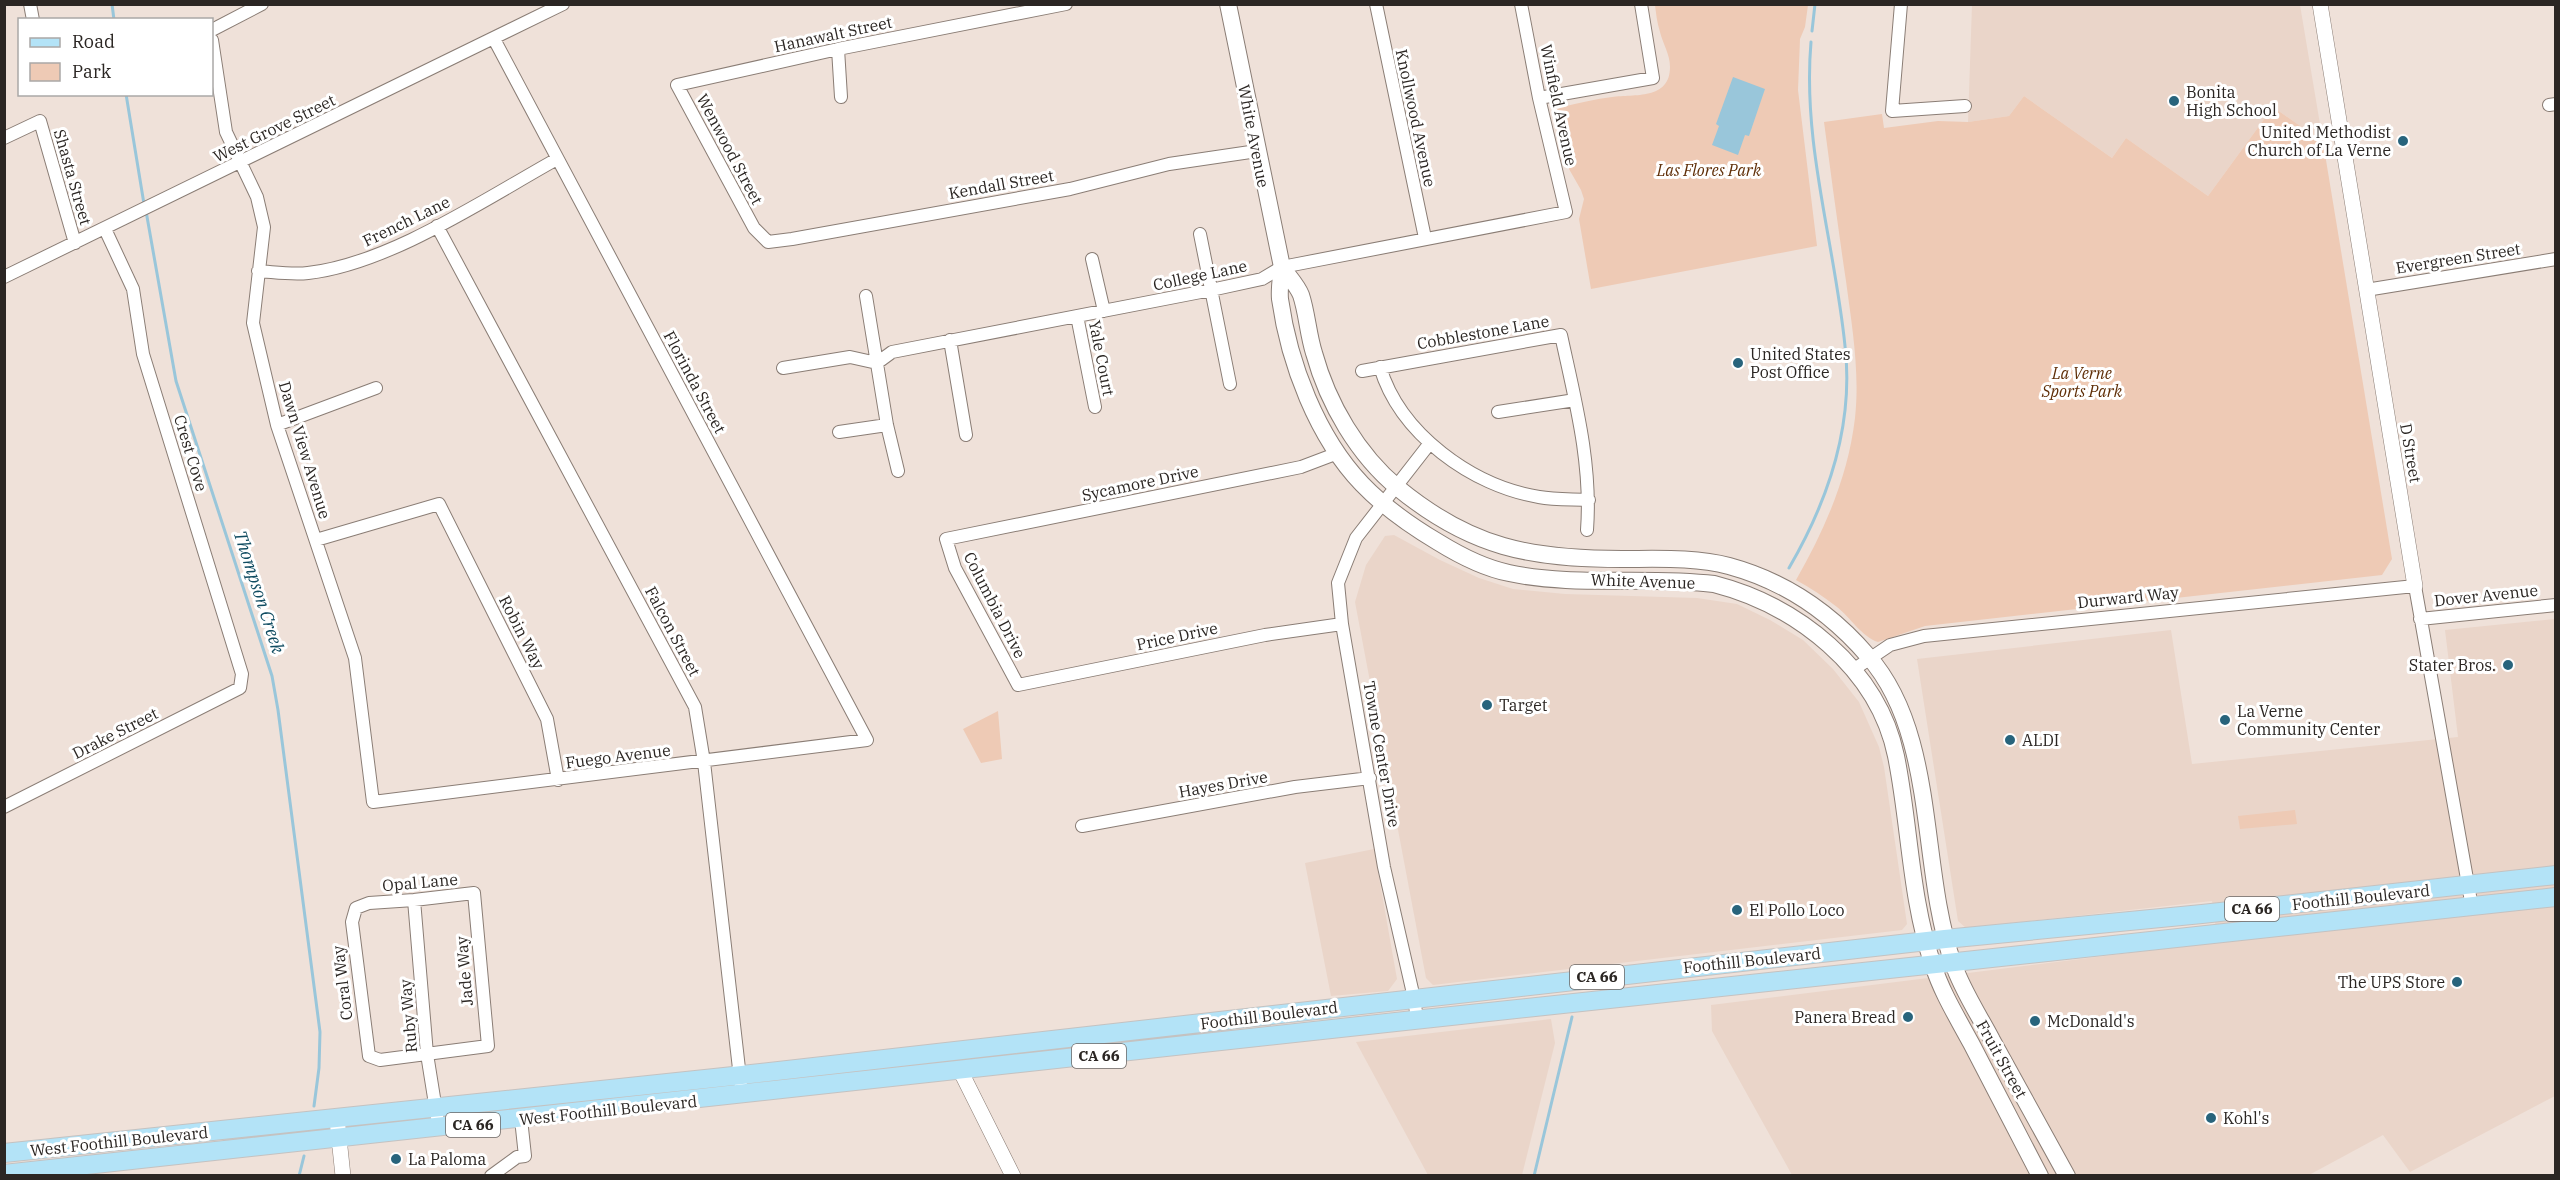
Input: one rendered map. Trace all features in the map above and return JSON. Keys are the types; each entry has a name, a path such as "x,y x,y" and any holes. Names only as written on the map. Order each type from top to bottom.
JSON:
{"main road":[{"name":"White Avenue","path":"1228,4 1282,267 1280,297 1297,369 1315,415 1338,453 1362,484 1384,504 1412,527 1465,558 1508,573 1563,578 1696,582 1739,590 1767,603 1806,626 1833,648 1853,670 1882,716 1895,754 1910,861 1925,941 1932,964"},
{"name":"White Avenue","path":"1282,267 1300,292 1314,355 1333,404 1356,441 1397,487 1451,526 1515,550 1564,558 1698,562 1726,566 1751,573 1800,597 1835,622 1871,659 1901,708 1915,753 1945,939"},
{"name":"Foothill Boulevard","path":"950,1053 1925,941 2556,875"},
{"name":"Foothill Boulevard","path":"961,1072 1417,1019 2556,897"},
{"name":"Fruit Street","path":"1945,939 1960,982 2067,1176"},
{"name":"Fruit Street","path":"1932,964 1938,982 2040,1176"},
{"name":"West Foothill Boulevard","path":"4,1153 950,1053"},
{"name":"West Foothill Boulevard","path":"4,1174 961,1072"},
{"path":"201,1133 204,1154"}],"street":[{"path":"213,29 262,4"},
{"name":"Hanawalt Street","path":"677,85 838,49 1066,4"},
{"name":"Knollwood Avenue","path":"1376,4 1425,238"},
{"name":"Winfield Avenue","path":"1521,4 1539,98 1566,212"},
{"path":"1539,98 1653,78 1641,4"},
{"path":"1901,4 1892,111 1965,106"},
{"name":"D Street","path":"2320,4 2420,619 2472,907"},
{"name":"West Grove Street","path":"4,277 494,39 559,5"},
{"name":"Florinda Street","path":"494,39 867,740"},
{"name":"Dawn View Avenue","path":"213,47 226,132 257,197 264,227 253,323 277,425 355,658 373,802"},
{"path":"838,49 841,97"},
{"name":"Wenwood Street","path":"677,85 754,228"},
{"name":"Shasta Street","path":"4,138 40,121 75,243"},
{"name":"Kendall Street","path":"754,228 768,242 792,239 1070,189 1169,164 1257,151"},
{"name":"French Lane","path":"258,271 307,273 362,262 437,226 557,159"},
{"name":"College Lane","path":"877,363 892,352 1211,290 1262,279 1282,267 1566,212"},
{"name":"Falcon Street","path":"437,226 695,707 704,762 742,1095"},
{"name":"Crest Cove","path":"105,229 133,289 143,354 242,674 240,688"},
{"path":"1200,234 1230,384"},
{"name":"Yale Court","path":"1092,259 1104,311"},
{"name":"Evergreen Street","path":"2366,290 2556,259"},
{"path":"866,296 887,425 898,471"},
{"name":"Yale Court","path":"1077,316 1095,407"},
{"name":"Cobblestone Lane","path":"1362,371 1562,335 1588,468 1587,530"},
{"path":"950,340 966,435"},
{"path":"783,368 850,357 877,363"},
{"path":"1380,368 1397,407 1430,443 1493,484 1539,497 1589,500"},
{"path":"277,425 376,388"},
{"path":"1498,412 1575,400"},
{"path":"839,432 887,425"},
{"name":"Towne Center Drive","path":"1417,1019 1388,885 1342,624 1338,583 1356,538 1430,443"},
{"name":"Sycamore Drive","path":"946,539 1301,466 1338,453"},
{"name":"Robin Way","path":"316,540 439,504 548,719 558,780"},
{"name":"Columbia Drive","path":"946,539 955,568 1018,685"},
{"name":"Durward Way","path":"1853,670 1890,645 1924,636 2415,586"},
{"name":"Dover Avenue","path":"2420,619 2556,604"},
{"name":"Price Drive","path":"1018,685 1265,635 1342,624"},
{"name":"Drake Street","path":"4,807 240,688"},
{"name":"Fuego Avenue","path":"373,802 867,740"},
{"name":"Hayes Drive","path":"1082,826 1295,787 1370,778"},
{"name":"Opal Lane","path":"369,903 474,893"},
{"name":"Jade Way","path":"428,1054 488,1046 474,893"},
{"name":"Ruby Way","path":"414,900 428,1054 439,1129"},
{"name":"Coral Way","path":"369,903 356,908 352,922 369,1056 380,1060 428,1054"},
{"path":"961,1072 1013,1176"},
{"path":"337,1119 343,1176"},
{"path":"491,1176 517,1157 525,1156 521,1119"}],"shaded area":[{"name":"Bonita High School","path":"1972,5 2300,5 2323,142 2273,107 2208,196 2126,138 2112,158 2024,96 2009,116 1968,122"},
{"path":"1394,535 1479,578 1513,589 1565,594 1697,598 1737,604 1803,640 1833,669 1859,702 1879,747 1884,767 1907,924 1902,930 1433,985 1426,978 1355,602 1366,565 1385,536"},
{"path":"2555,619 2555,1096 2410,1172 2383,1135 2309,1175 1792,1175 1712,1031 1711,1005 2218,942 2212,901 1966,928 1958,921 1917,659 2171,630 2192,764 2458,737 2445,630"},
{"path":"1374,849 1397,979 1388,991 1331,996 1305,863"},
{"path":"1551,1019 1555,1043 1522,1175 1428,1175 1356,1042"}],"green space":[{"name":"Las Flores Park","path":"1655,5 1808,5 1805,27 1800,39 1798,90 1817,246 1591,289 1579,219 1584,199 1565,162 1554,118 1556,110 1562,107 1606,98 1640,95 1657,90 1664,85 1668,78 1670,62 1659,29"},
{"name":"La Verne Sports Park","path":"2024,96 2112,158 2126,138 2208,196 2273,107 2323,142 2392,559 2382,575 1925,626 1878,642 1867,636 1832,603 1796,580 1834,502 1847,461 1855,418 1856,366 1853,332 1824,122 1882,114 1884,128 1938,121 1968,122 2009,116"},
{"path":"998,711 1002,759 981,763 963,729"},
{"path":"2295,810 2297,824 2240,829 2238,816"}],"water":[{"path":"1733,77 1765,89 1749,136 1745,135 1738,155 1712,145 1719,126 1716,124"}],"waterway":[{"name":"Thompson Creek","path":"112,4 114,18"},
{"path":"1812,31 1815,4"},
{"path":"1789,568 1826,489 1842,433 1846,404 1845,346 1811,118 1809,80 1811,42"},
{"name":"Thompson Creek","path":"126,96 144,204"},
{"name":"Thompson Creek","path":"146,211 176,381 272,676 320,1032 319,1068 314,1106"},
{"path":"1534,1176 1572,1017"},
{"name":"Thompson Creek","path":"299,1176 304,1156"}],"place":[{"name":"Bonita High School","path":"2174,101"},
{"name":"United Methodist Church of La Verne","path":"2403,141"},
{"name":"United States Post Office","path":"1738,363"},
{"name":"Stater Bros.","path":"2508,665"},
{"name":"Target","path":"1487,705"},
{"name":"La Verne Community Center","path":"2225,720"},
{"name":"ALDI","path":"2010,740"},
{"name":"El Pollo Loco","path":"1737,910"},
{"name":"The UPS Store","path":"2457,982"},
{"name":"Panera Bread","path":"1908,1017"},
{"name":"McDonald's","path":"2035,1021"},
{"name":"Kohl's","path":"2211,1118"},
{"name":"La Paloma","path":"396,1159"}]}
